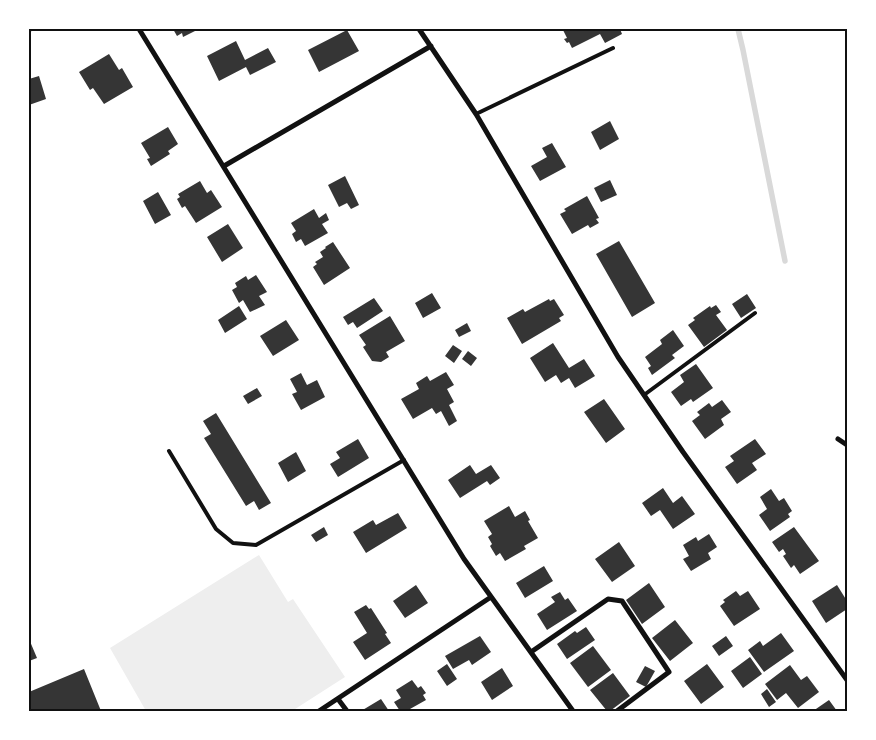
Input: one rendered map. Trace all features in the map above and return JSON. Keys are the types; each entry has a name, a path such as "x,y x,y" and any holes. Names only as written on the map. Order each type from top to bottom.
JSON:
{"street":[{"path":"139,29 464,560 573,711"},
{"path":"421,29 476,114 618,358 683,452 847,680"},
{"path":"224,166 431,46"},
{"path":"838,439 847,446"},
{"path":"319,711 491,597"},
{"path":"531,652 608,599 622,601 669,672 617,711"},
{"path":"338,699 347,711"}],"lane":[{"path":"476,114 614,48"},
{"path":"644,395 755,313"},
{"path":"169,451 216,529 233,543 256,545 404,460"}],"shaded area":[{"path":"259,555 288,602 293,599 345,677 292,711 146,711 110,648"}],"building":[{"path":"173,29 199,29 183,37 182,33 177,36"},
{"path":"620,29 622,34 605,43 600,34 572,48 569,42 567,43 564,39 567,38 563,30"},
{"path":"347,30 359,51 319,72 308,50"},
{"path":"236,41 245,60 268,48 276,62 250,75 246,67 219,81 207,56"},
{"path":"109,54 119,70 122,68 133,87 104,104 93,88 90,90 79,72"},
{"path":"39,76 46,99 29,105 29,79"},
{"path":"610,121 619,139 600,150 591,132"},
{"path":"168,127 178,144 168,151 170,154 151,166 147,159 150,158 141,143"},
{"path":"552,143 566,167 540,181 531,166 547,157 542,148"},
{"path":"345,176 359,205 351,209 347,203 339,207 328,185"},
{"path":"610,180 617,195 601,202 594,188"},
{"path":"200,181 207,193 211,190 222,207 196,223 185,206 182,208 177,199 180,197 178,194"},
{"path":"158,192 171,215 155,224 143,201"},
{"path":"587,196 599,218 596,219 599,223 590,228 588,225 572,234 560,214 566,211 564,209"},
{"path":"314,209 319,218 326,213 329,220 322,224 328,233 305,246 301,239 296,242 292,234 296,231 291,223"},
{"path":"228,224 243,248 222,262 207,237"},
{"path":"619,241 655,303 632,317 596,254"},
{"path":"333,242 350,268 324,285 313,267 317,264 315,262 323,257 320,252"},
{"path":"256,275 267,292 259,296 265,305 250,312 243,300 239,303 232,290 237,287 235,283 246,276 248,280"},
{"path":"432,293 441,308 423,318 415,303"},
{"path":"747,294 756,308 741,318 732,304"},
{"path":"374,298 383,311 357,328 353,322 348,325 343,317"},
{"path":"549,299 550,301 554,299 564,315 559,318 561,321 522,344 507,318 523,309 525,312"},
{"path":"716,305 721,312 716,315 727,330 704,347 688,325 695,320 693,318 710,306 711,308"},
{"path":"239,306 247,319 225,333 218,320"},
{"path":"390,316 405,341 386,352 389,357 381,362 372,361 363,347 366,345 359,335"},
{"path":"286,320 299,340 273,356 260,336"},
{"path":"467,323 471,331 459,337 455,330"},
{"path":"673,330 684,346 672,355 675,358 652,375 648,368 651,366 645,357 662,344 660,340"},
{"path":"553,343 569,368 584,359 595,376 575,388 569,378 561,383 556,375 545,382 530,358"},
{"path":"453,345 462,351 454,363 445,356"},
{"path":"468,351 477,358 471,366 462,359"},
{"path":"696,364 713,388 693,402 691,399 681,406 671,392 684,382 680,375"},
{"path":"446,372 454,385 447,389 454,402 449,405 457,421 449,426 441,411 436,414 432,408 413,419 401,399 419,389 416,383 427,376 430,381"},
{"path":"301,373 307,385 317,380 325,397 301,410 292,394 297,392 290,379"},
{"path":"257,388 262,396 248,404 243,396"},
{"path":"604,399 625,429 606,443 584,412"},
{"path":"722,400 731,412 721,419 724,425 705,439 692,421 700,415 697,412 709,403 712,407"},
{"path":"216,413 271,503 259,510 254,501 246,506 204,438 211,434 203,421"},
{"path":"358,439 369,458 338,477 330,464 340,458 336,452"},
{"path":"755,439 766,454 752,463 757,470 737,484 725,467 734,461 730,456"},
{"path":"296,452 306,471 288,482 278,463"},
{"path":"470,465 476,474 491,465 500,478 490,485 487,481 460,498 448,480"},
{"path":"663,488 673,503 682,496 695,514 673,529 660,510 651,516 642,503"},
{"path":"771,489 779,501 784,498 792,511 788,514 790,517 770,531 759,515 767,509 760,497"},
{"path":"509,506 515,517 525,511 530,520 528,521 538,538 524,546 526,549 505,561 500,553 496,556 490,546 492,544 488,537 492,534 484,521"},
{"path":"398,513 407,528 366,553 353,532 373,520 376,525"},
{"path":"324,527 328,535 316,542 311,535"},
{"path":"794,527 819,561 800,574 794,565 791,568 783,556 786,554 783,549 779,552 772,542"},
{"path":"709,534 717,547 708,553 711,559 691,571 683,559 689,556 683,545 696,537 698,541"},
{"path":"619,542 635,566 612,582 595,559"},
{"path":"544,566 553,581 525,598 516,583"},
{"path":"649,583 665,607 642,624 626,600"},
{"path":"416,585 428,603 405,618 393,601"},
{"path":"837,585 847,601 847,609 826,623 812,601"},
{"path":"736,591 740,596 748,591 760,609 734,626 720,606 725,602 723,600"},
{"path":"560,592 565,600 568,598 577,611 547,630 537,614 555,602 551,597"},
{"path":"366,605 369,609 371,608 391,643 365,660 353,642 367,633 354,612"},
{"path":"675,620 693,643 670,661 652,638"},
{"path":"586,627 595,640 567,659 557,644 575,631 577,633"},
{"path":"781,633 794,651 764,672 748,650 760,641 763,646"},
{"path":"480,636 491,652 472,665 469,660 453,669 445,656"},
{"path":"726,636 733,646 719,656 712,646"},
{"path":"29,639 37,658 29,661"},
{"path":"593,646 611,670 588,687 570,663"},
{"path":"750,657 762,674 743,688 731,671"},
{"path":"447,664 457,679 447,686 437,671"},
{"path":"707,664 724,687 701,704 684,681"},
{"path":"790,665 801,680 807,676 819,692 798,708 786,693 777,700 765,684"},
{"path":"645,666 655,671 646,687 636,682"},
{"path":"502,668 513,686 492,700 481,682"},
{"path":"84,669 101,711 29,711 29,692"},
{"path":"613,673 630,696 610,711 607,711 590,690"},
{"path":"412,680 418,688 421,686 426,693 423,695 426,700 410,709 412,711 400,711 394,702 401,698 396,690"},
{"path":"767,689 776,702 769,707 761,694"},
{"path":"381,699 389,711 361,711"},
{"path":"829,700 837,711 813,711"}],"waterway":[{"path":"738,29 785,261"}]}
